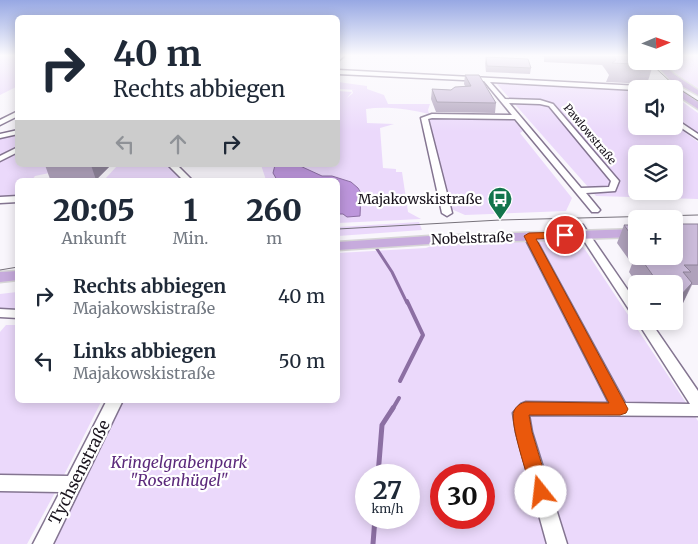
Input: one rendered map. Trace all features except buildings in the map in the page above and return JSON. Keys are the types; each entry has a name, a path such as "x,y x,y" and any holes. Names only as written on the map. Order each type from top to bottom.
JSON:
{"main road":[{"path":"679,81 696,92"},
{"path":"683,91 696,92"},
{"path":"683,96 698,106"},
{"name":"Nobelstraße","path":"340,246 529,236 628,227"},
{"name":"Nobelstraße","path":"340,238 463,231 628,233"},
{"path":"0,277 15,275"}],"street":[{"path":"487,81 595,210"},
{"path":"514,81 628,87"},
{"name":"Pawlowstraße","path":"503,101 540,102 551,105 615,181 612,188 606,190 578,190"},
{"path":"0,123 15,115"},
{"name":"Nobelstraße","path":"446,213 424,118 432,116 516,117"},
{"path":"683,126 698,137"},
{"path":"0,129 15,131"},
{"path":"0,136 15,132"},
{"path":"0,159 15,151"},
{"path":"174,167 186,178"},
{"path":"0,200 15,199"},
{"path":"583,231 628,298"},
{"path":"529,236 620,409"},
{"path":"0,313 15,314"},
{"path":"649,330 698,403"},
{"name":"Tychsenstraße","path":"43,544 114,403"},
{"path":"557,544 524,432 521,413 526,408 698,410"},
{"path":"0,483 74,484"}],"green space":[{"path":"0,81 15,81 15,88 0,95"},
{"path":"688,81 698,81 698,88"},
{"path":"340,82 367,86 367,89 384,95 388,104 430,104 429,114 398,109 366,109 367,123 394,124 380,128 383,168 396,169 396,172 402,172 408,212 421,219 340,223 340,178 265,178 262,167 340,167 340,91 352,92 347,98 353,93 352,90 357,90 340,89"},
{"path":"496,83 627,90 628,135 683,135 683,131 698,142 698,199 683,199 683,145 628,145 628,197 596,196"},
{"path":"683,102 698,113 698,135 683,124"},
{"path":"430,117 514,120 523,131 520,133 572,198 566,211 465,215 449,208 427,119"},
{"path":"15,133 15,147 0,155 0,137"},
{"path":"15,152 15,167 55,167 54,172 34,178 15,178 15,197 0,199 0,161"},
{"path":"116,167 172,167 182,178 106,178"},
{"path":"419,222 422,230 340,236 340,227"},
{"path":"561,230 568,231 340,244 340,241"},
{"name":"Kringelgrabenpark \"Rosenhügel\"","path":"560,239 574,242 584,248 628,315 628,330 638,330 698,421 698,544 53,544 123,403 340,403 340,253 426,248 434,245"},
{"path":"15,292 15,310 0,309 0,294"},
{"path":"6,325 15,325 15,403 100,403 63,477 0,477 0,332"},
{"path":"0,487 58,487 27,544 0,544"}],"shaded area":[{"path":"274,167 302,167 322,176 338,178 276,178 273,173"},
{"path":"340,179 351,182 361,193 360,216 347,217 340,214"}],"waterway":[{"path":"377,249 392,272 407,303"},
{"path":"400,381 423,335 407,301"},
{"path":"392,410 399,398"},
{"path":"379,464 382,425 393,408"},
{"path":"373,544 374,529"}],"tram line":[{"path":"670,81 698,101"},
{"path":"340,229 500,220 698,215"},
{"path":"0,270 15,268"}],"place":[{"name":"Majakowskistraße","path":"500,220"}],"route":[{"path":"541,492 524,432 521,413 526,408 620,409 529,236 565,235"}]}
